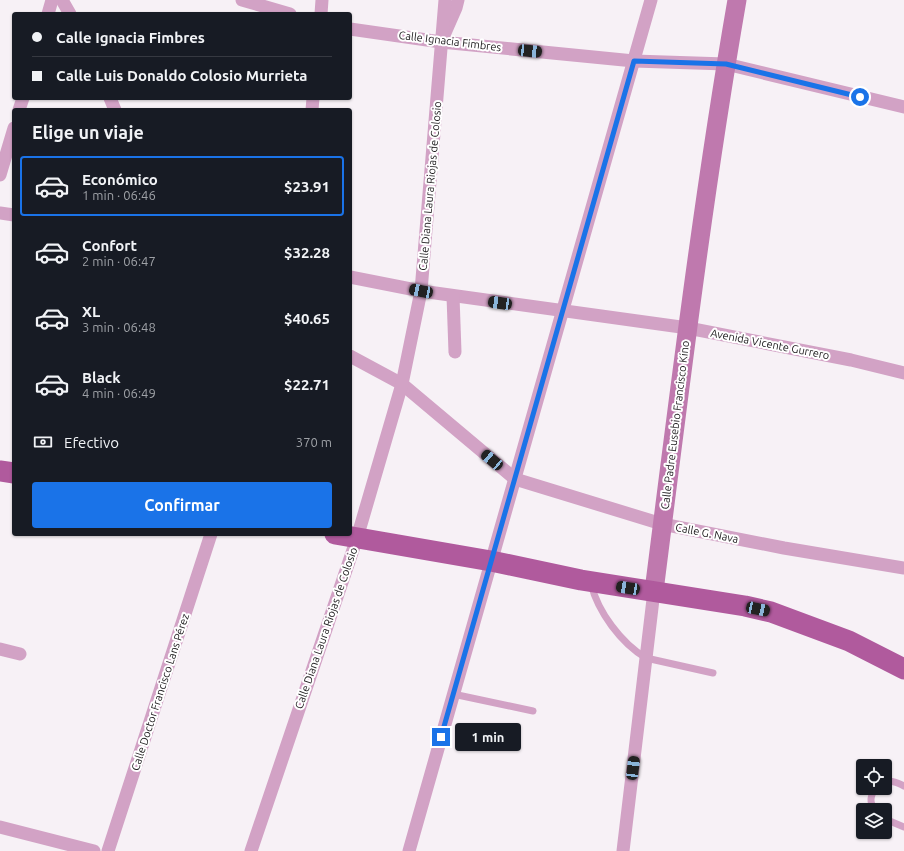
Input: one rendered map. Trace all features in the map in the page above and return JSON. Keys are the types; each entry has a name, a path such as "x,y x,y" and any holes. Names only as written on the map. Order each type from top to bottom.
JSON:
{"main road":[{"name":"Calle Padre Eusebio Francisco Kino","path":"654,592 688,328 726,64 737,0"},
{"path":"0,471 12,473"},
{"path":"346,536 491,561 590,582 745,606 771,612 849,641 904,669"}],"street":[{"path":"49,12 52,0"},
{"path":"62,0 69,12"},
{"path":"242,0 283,12"},
{"path":"321,12 322,0"},
{"name":"Calle Diana Laura Riojas de Colosio","path":"251,851 356,538 402,384 421,291 445,0"},
{"path":"441,42 458,0"},
{"path":"409,851 651,0"},
{"name":"Calle Ignacia Fimbres","path":"352,29 441,42 634,61 726,64 904,108"},
{"path":"0,175 12,135"},
{"path":"0,213 12,215"},
{"name":"Avenida Vicente Gurrero","path":"352,277 453,296 688,328 851,360 904,373"},
{"path":"453,296 455,352"},
{"path":"352,357 402,384 515,479"},
{"name":"Calle G. Nava","path":"515,479 662,524 784,548 904,568"},
{"name":"Calle Doctor Francisco Lans Pérez","path":"108,851 210,536"},
{"name":"Calle Padre Eusebio Francisco Kino","path":"622,851 654,592"},
{"path":"0,649 20,654"},
{"path":"0,827 94,851"}],"lane":[{"path":"590,582 594,596 617,633 638,653 646,658 713,673"},
{"path":"454,694 533,711"},
{"path":"892,782 904,786"},
{"path":"892,822 904,828"}],"route":[{"path":"441,737 634,61 726,64 860,97"}]}
